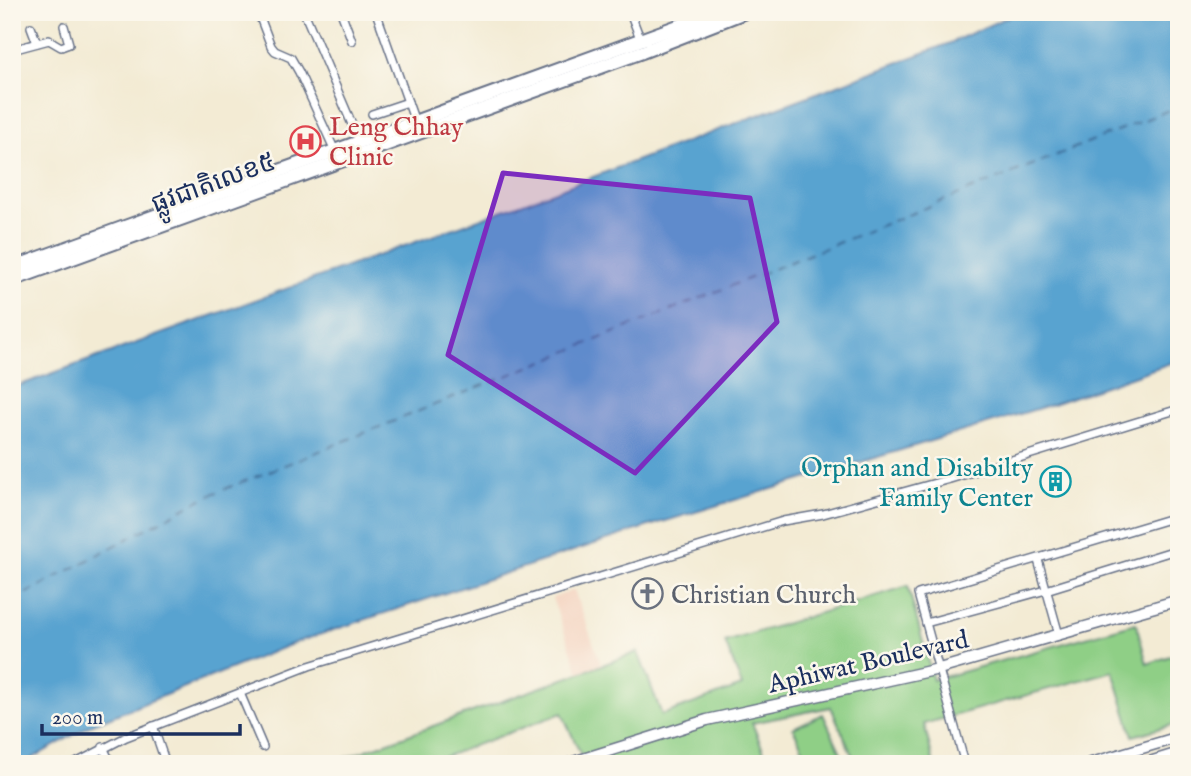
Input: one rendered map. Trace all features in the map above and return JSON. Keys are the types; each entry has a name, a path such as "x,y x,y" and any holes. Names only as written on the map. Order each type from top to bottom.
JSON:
{"highway":[{"name":"ផ្លូវជាតិលេខ៥","path":"417,128 717,12"},
{"name":"ផ្លូវជាតិលេខ៥","path":"12,268 745,12"},
{"name":"ផ្លូវជាតិលេខ៥","path":"12,279 336,156"}],"street":[{"path":"258,12 271,46 275,51 291,58 299,72 336,156"},
{"path":"303,12 361,147"},
{"path":"341,12 352,41"},
{"path":"376,12 417,128"},
{"path":"630,12 640,41"},
{"path":"12,50 49,40 61,47 69,44 64,26"},
{"path":"31,27 37,43"},
{"path":"372,114 408,102"},
{"path":"74,764 103,747 153,726 309,666 783,521 823,514 950,479 1179,409"},
{"path":"965,764 918,594 1179,516"},
{"path":"926,623 1179,549"},
{"path":"1038,560 1059,635"},
{"name":"Aphiwat Boulevard","path":"573,762 707,720 939,669 1179,600"},
{"path":"240,693 263,747"},
{"path":"153,726 166,764"},
{"path":"1088,764 1179,737"},
{"path":"103,747 111,764"},
{"path":"1143,764 1179,753"}],"highlighted area":[{"path":"503,173 750,198 777,322 635,473 448,355"}],"shaded area":[{"path":"574,590 601,664 579,672 552,598"}],"green space":[{"path":"908,586 933,680 1136,623 1147,664 1179,653 1179,723 1133,736 1113,671 924,724 934,764 856,764 831,707 752,723 769,764 585,764 562,713 425,764 328,764 638,652 662,715 742,686 725,642"},
{"path":"823,714 846,764 810,764 793,728"}],"water":[{"path":"1018,12 1179,12 1179,360 1050,405 649,526 297,642 93,724 22,764 12,764 12,388 526,202 950,43"}],"ferry route":[{"path":"12,601 205,497 1179,106"}],"place":[{"name":"Leng Chhay Clinic","path":"306,141"},
{"name":"Orphan and Disabilty Family Center","path":"1056,482"},
{"name":"Christian Church","path":"648,594"}]}
